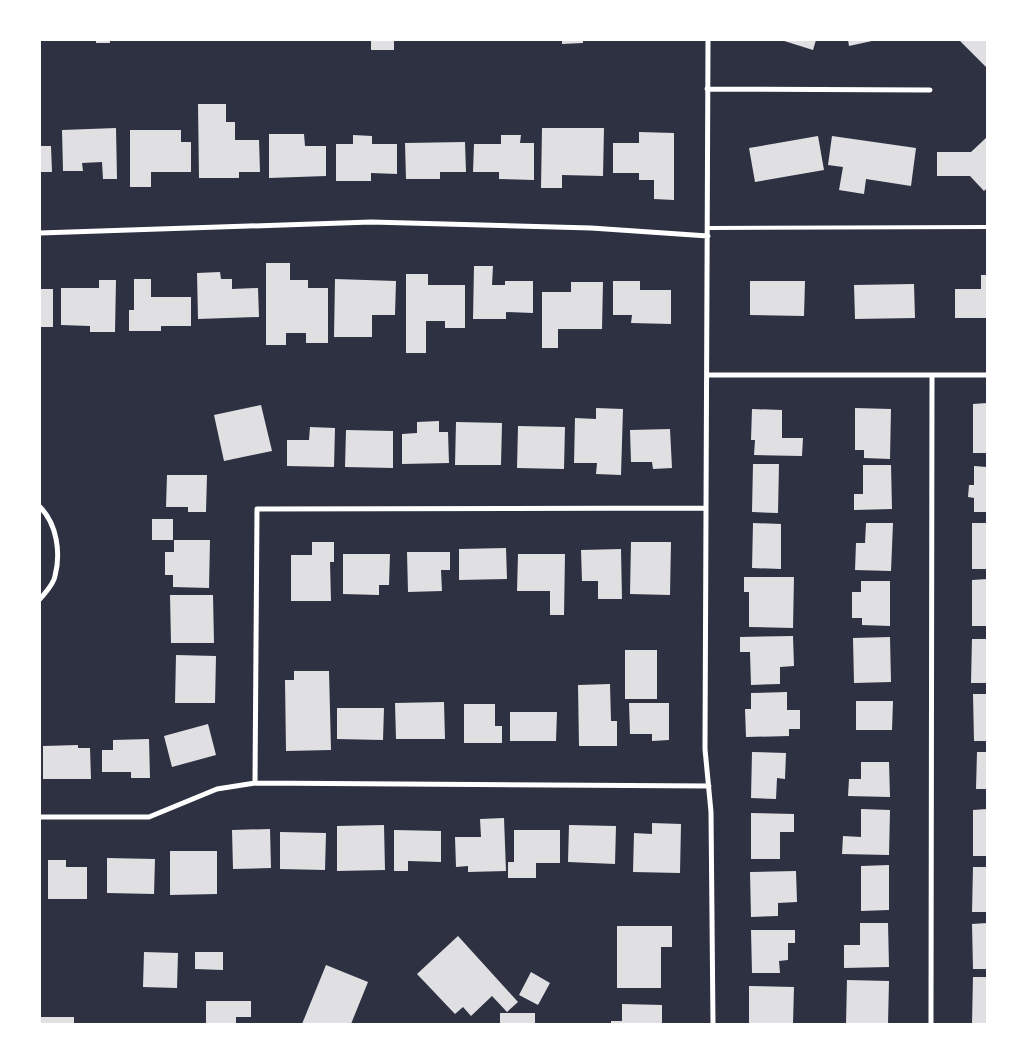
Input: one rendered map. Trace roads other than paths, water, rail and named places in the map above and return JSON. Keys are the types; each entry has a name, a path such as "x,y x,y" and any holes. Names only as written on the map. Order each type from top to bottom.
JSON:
{"street":[{"path":"708,40 705,749 712,812 714,1024"},
{"path":"707,89 930,90"},
{"path":"40,233 371,222 591,228 708,236"},
{"path":"707,375 987,375"},
{"path":"932,375 932,1024"},
{"path":"40,507 54,526 57,552 55,578 40,599"},
{"path":"255,783 256,509 706,508"},
{"path":"40,817 149,817 217,789 255,783 709,786"}],"lane":[{"path":"708,228 987,227"}]}
